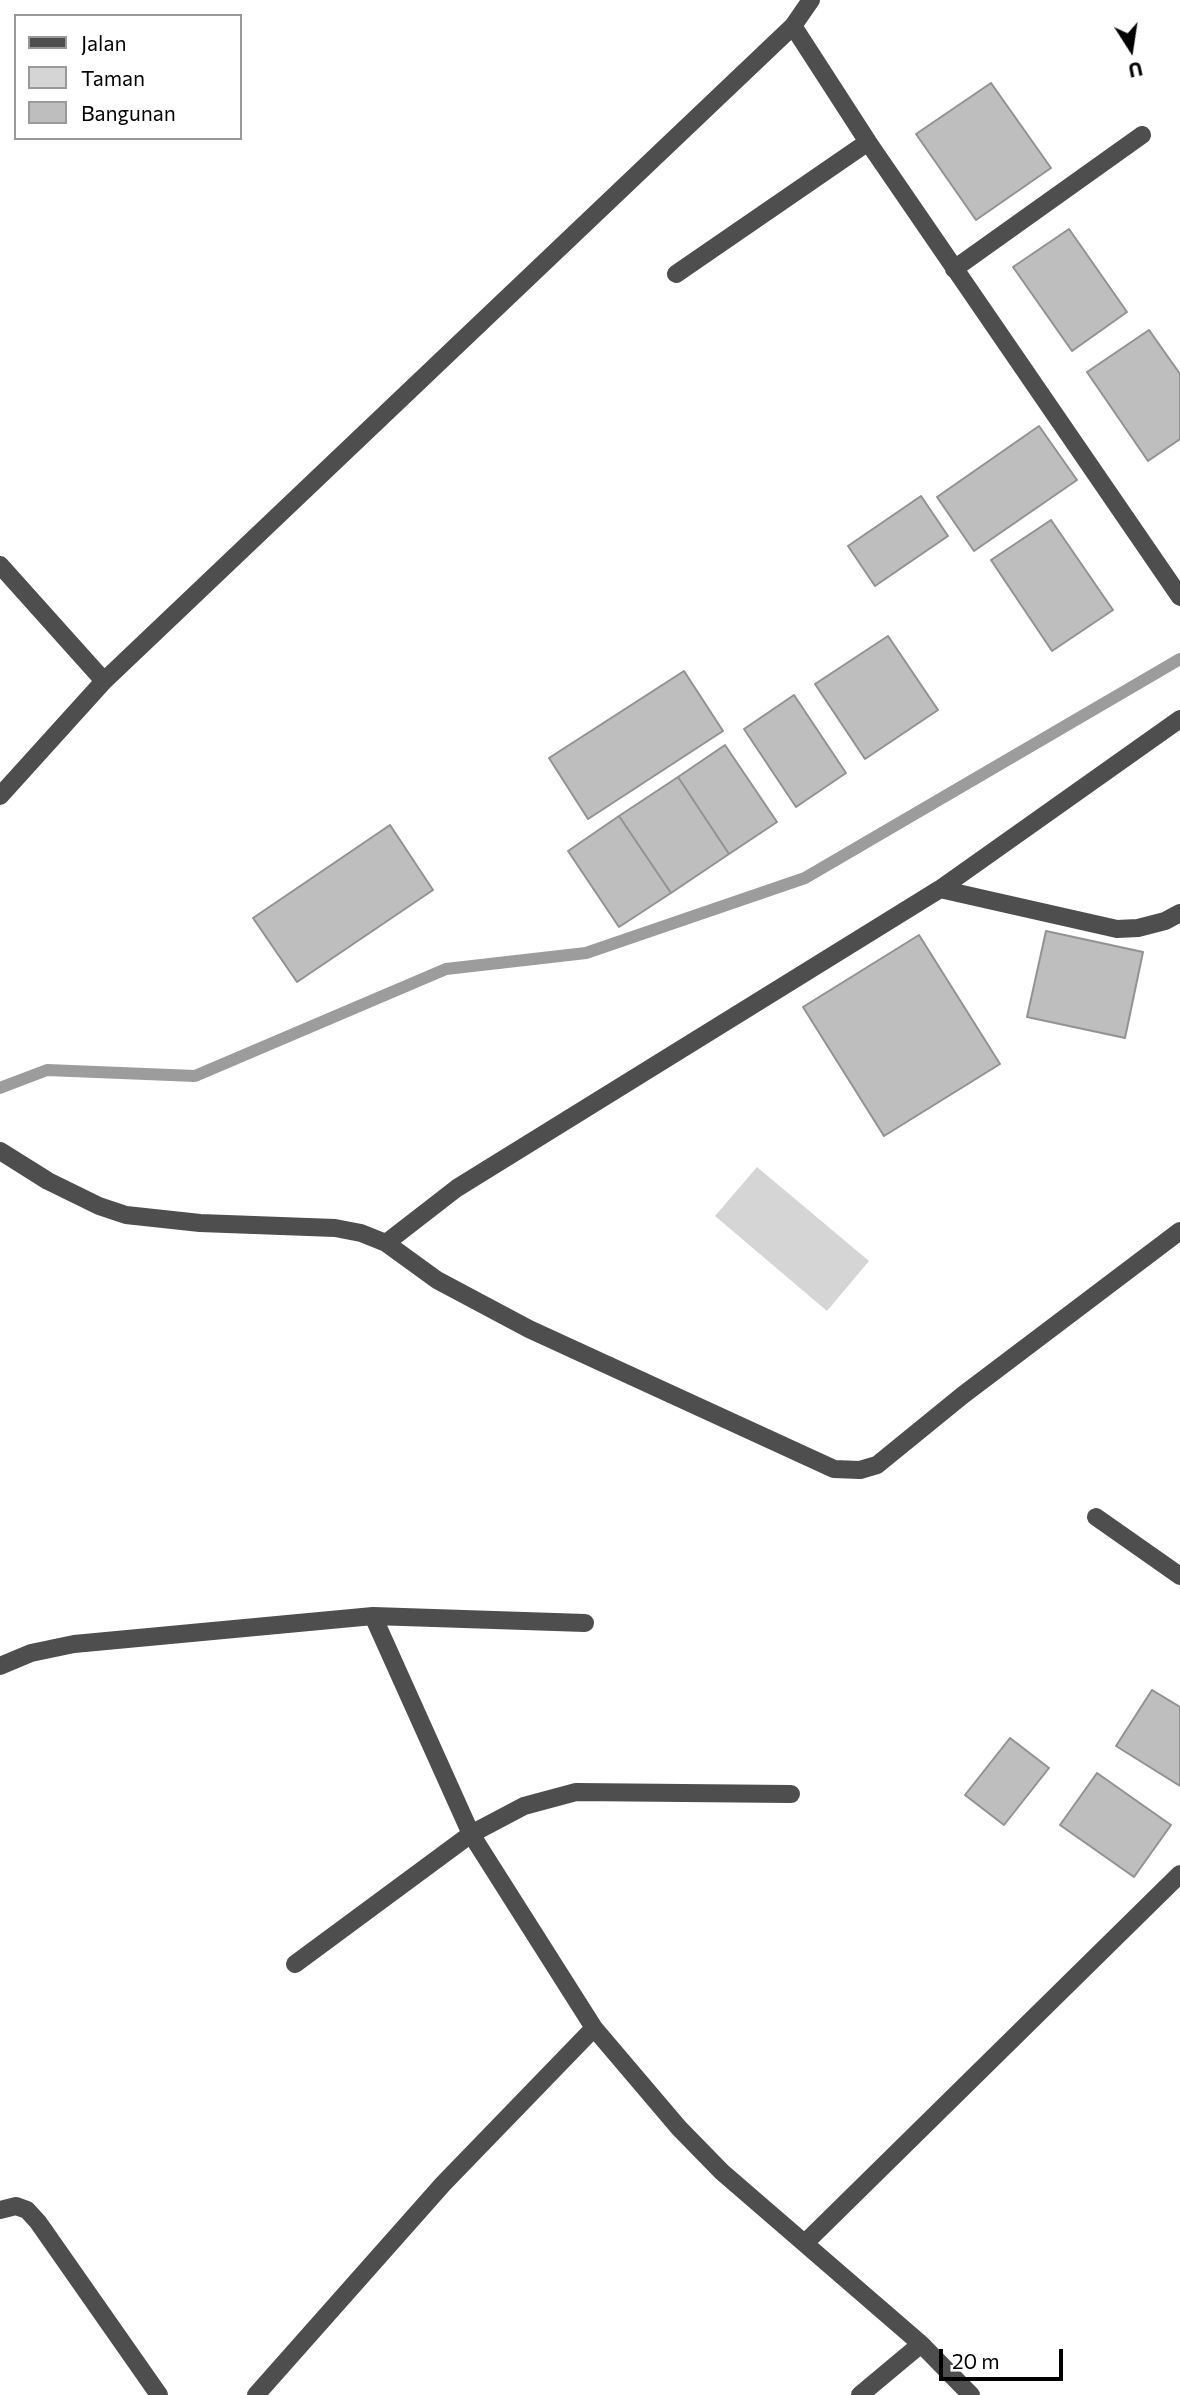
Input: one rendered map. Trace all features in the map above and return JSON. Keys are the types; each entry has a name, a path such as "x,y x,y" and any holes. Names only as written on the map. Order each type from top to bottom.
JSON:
{"street":[{"path":"0,796 104,681 793,26 811,0"},
{"path":"793,26 954,269 1180,597"},
{"path":"954,269 1142,135"},
{"path":"676,274 868,142"},
{"path":"0,565 104,681"},
{"path":"386,1243 457,1188 940,889 1180,719"},
{"path":"940,889 1117,929 1138,928 1165,921 1180,913"},
{"path":"0,1151 48,1181 99,1206 126,1215 200,1223 335,1228 386,1243 437,1280 529,1329 834,1469 860,1470 877,1465 963,1395 1180,1231"},
{"path":"1096,1517 1180,1576"},
{"path":"0,1666 31,1653 74,1644 373,1616 585,1623"},
{"path":"373,1616 471,1834 594,2028 679,2128 722,2172 921,2344 971,2395"},
{"path":"295,1964 471,1834 524,1806 576,1792 792,1794"},
{"path":"806,2242 1180,1874"},
{"path":"256,2395 443,2183 594,2028"},
{"path":"0,2210 21,2207 38,2222 159,2395"},
{"path":"860,2395 921,2344"}],"green space":[{"path":"757,1167 869,1261 827,1311 715,1216"}],"building":[{"path":"991,83 1051,168 976,220 916,134"},
{"path":"1069,229 1127,312 1072,351 1013,267"},
{"path":"1149,330 1180,374 1180,439 1148,461 1087,372"},
{"path":"1039,426 1077,480 974,551 937,497"},
{"path":"921,496 948,536 875,586 848,546"},
{"path":"1051,520 1113,610 1052,651 991,560"},
{"path":"888,636 938,710 865,759 815,684"},
{"path":"684,671 723,731 588,819 549,758"},
{"path":"794,695 846,773 796,807 744,729"},
{"path":"725,745 777,822 729,854 678,777"},
{"path":"678,777 729,854 671,893 619,816"},
{"path":"619,816 671,893 619,927 568,851"},
{"path":"390,825 433,890 297,982 253,918"},
{"path":"1046,931 1143,952 1125,1038 1027,1017"},
{"path":"919,935 1000,1064 884,1136 803,1007"},
{"path":"1152,1690 1180,1707 1180,1786 1116,1746"},
{"path":"1010,1738 1049,1768 1004,1825 965,1795"},
{"path":"1097,1773 1171,1825 1134,1877 1060,1825"}],"waterway":[{"path":"0,1088 47,1070 195,1076 446,969 586,953 805,878 1180,659"}]}
